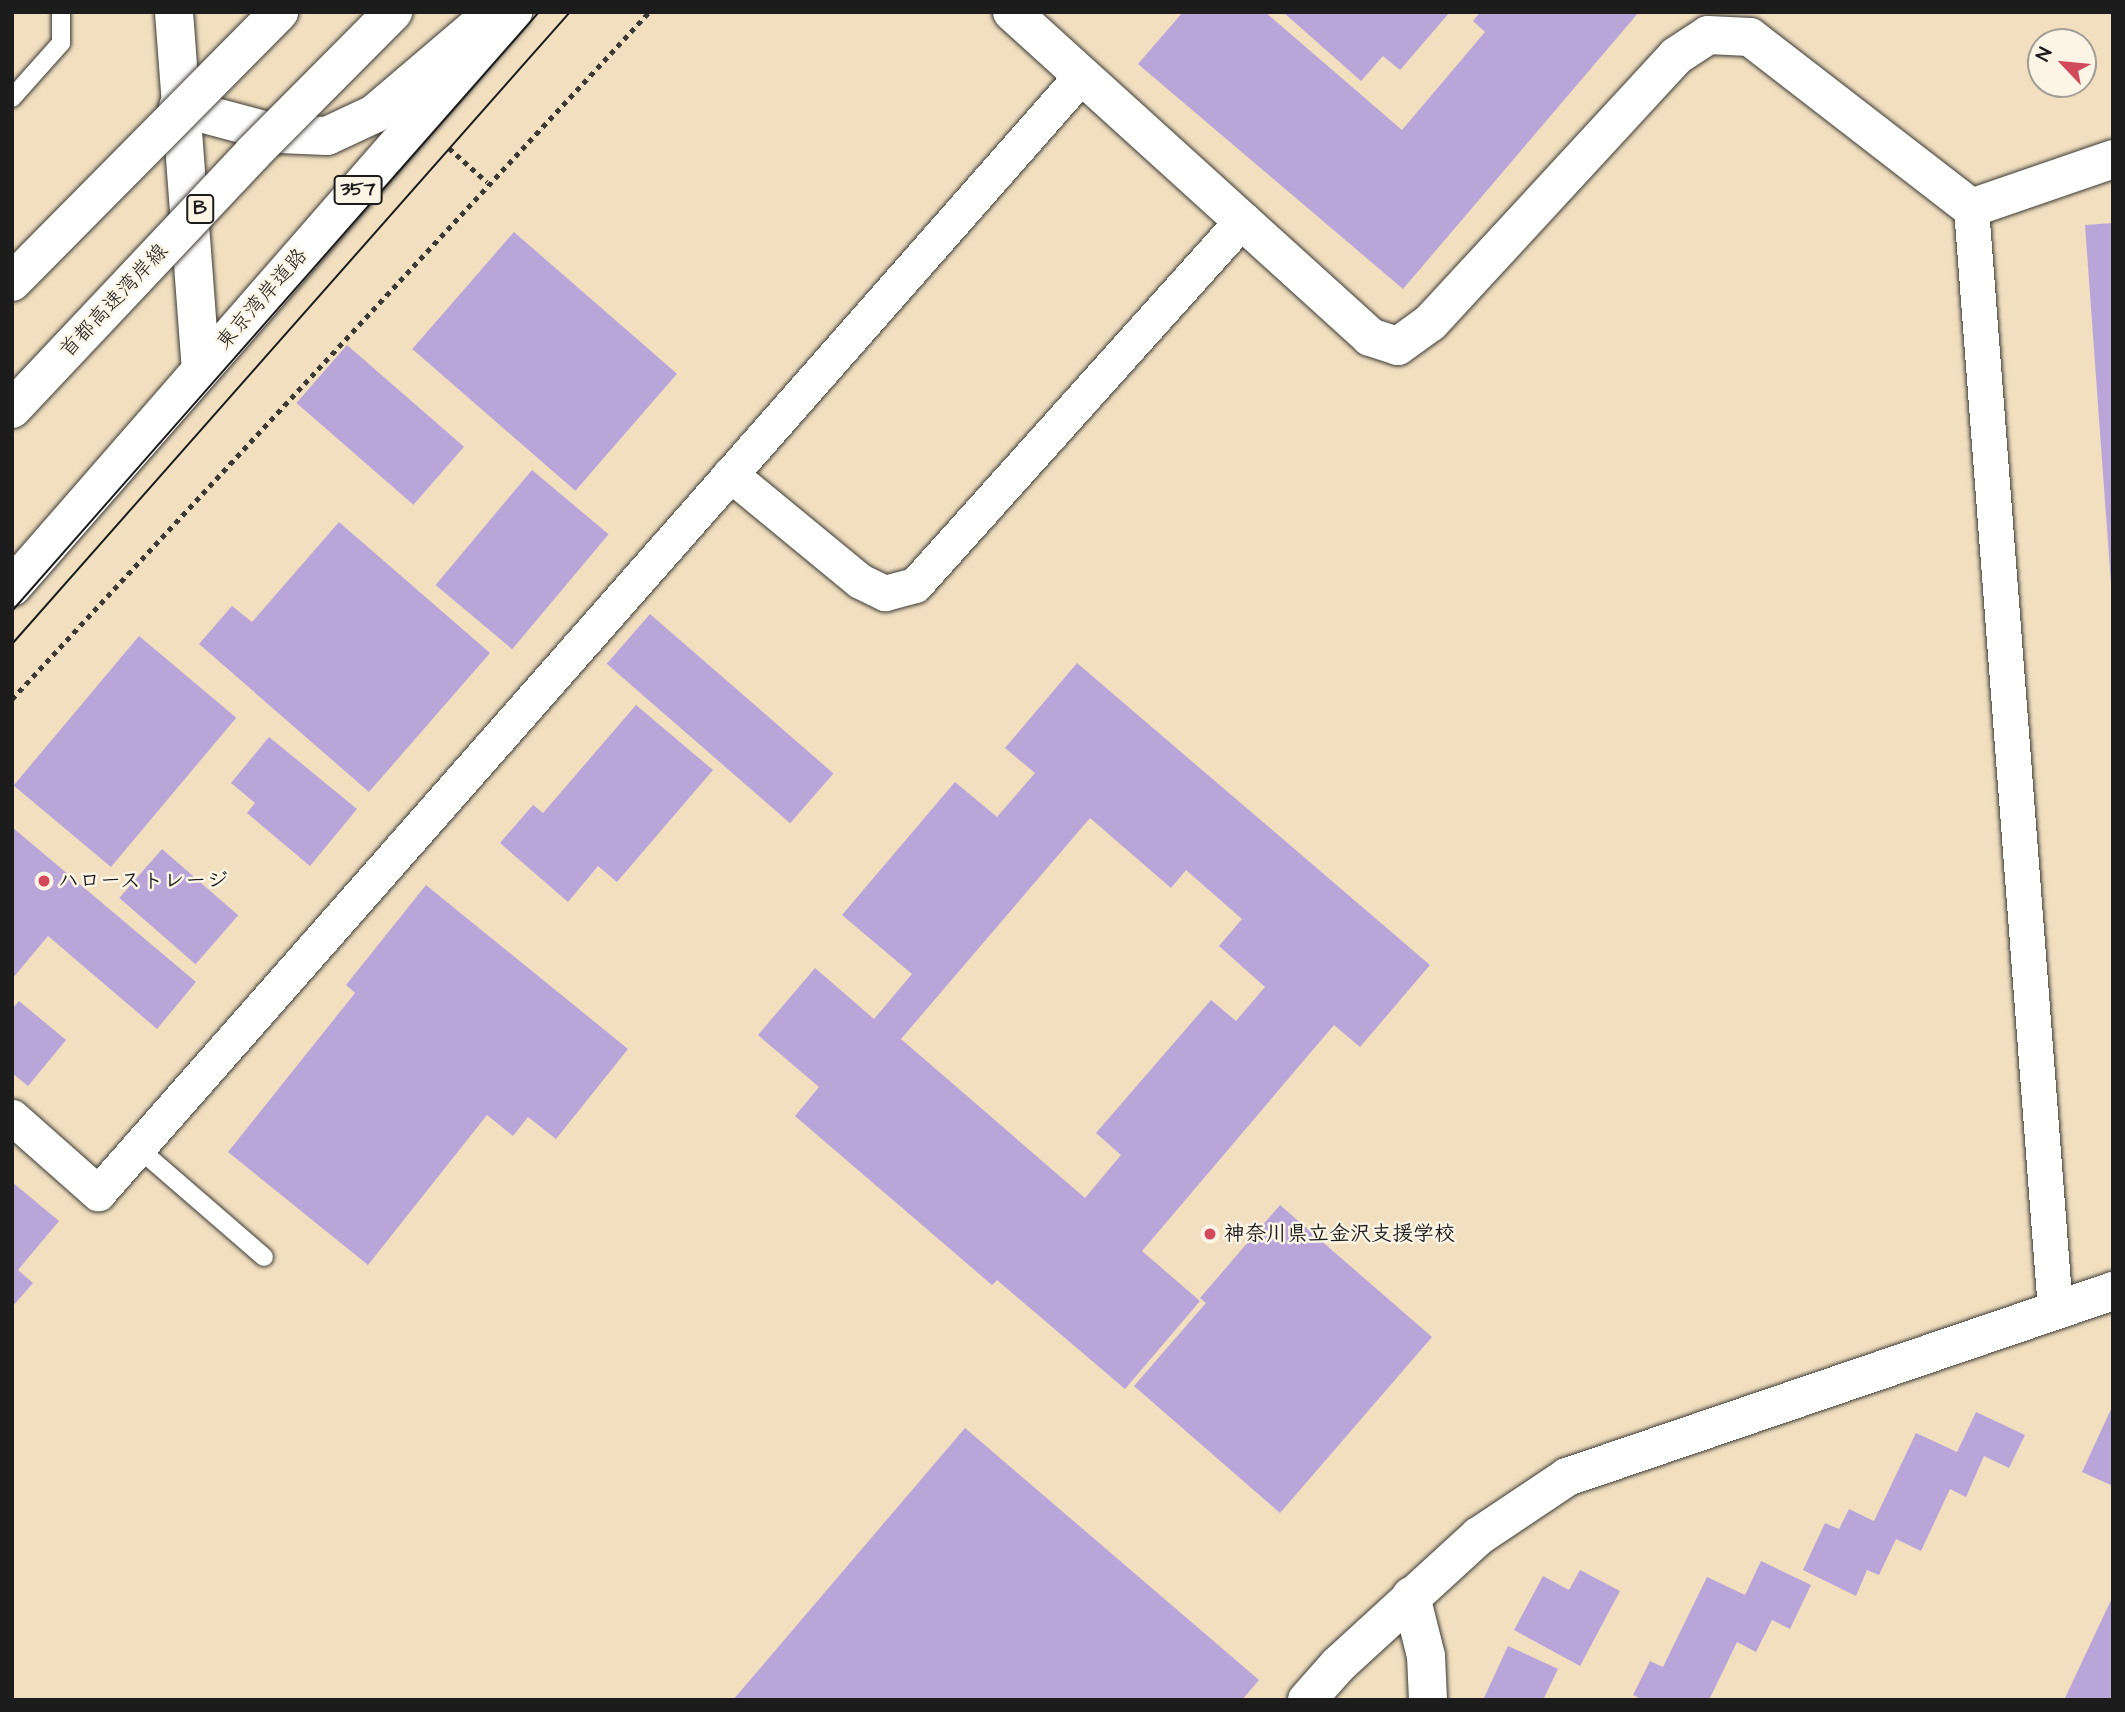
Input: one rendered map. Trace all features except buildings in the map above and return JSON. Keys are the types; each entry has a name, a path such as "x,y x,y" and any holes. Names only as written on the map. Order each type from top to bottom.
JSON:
{"main road":[{"path":"174,12 178,107 201,368"},
{"path":"12,280 271,12"},
{"path":"12,280 279,12"},
{"name":"首都高速湾岸線","path":"12,409 253,153 393,12"},
{"path":"178,107 279,134 327,136 374,114 494,12"},
{"name":"東京湾岸道路","path":"12,587 513,12"},
{"path":"1012,12 1370,337 1398,346 1430,323 1676,56 1708,35 1750,37 1971,208 2113,159"},
{"path":"1307,1700 1411,1596 1479,1536 1567,1477 2113,1291"},
{"path":"1411,1596 1426,1656 1428,1700"}],"street":[{"path":"12,1117 98,1192 1082,75"},
{"path":"1971,208 2055,1309"},
{"path":"730,474 860,581 885,593 915,585 1243,219"}],"lane":[{"path":"12,98 61,43 61,12"},
{"path":"138,1147 264,1257"}],"path":[{"path":"12,699 649,12"}],"tram line":[{"path":"12,611 539,12"},
{"path":"12,644 570,12"}],"place":[{"name":"ハローストレージ","path":"44,881"},
{"name":"神奈川県立金沢支援学校","path":"1210,1234"}]}
